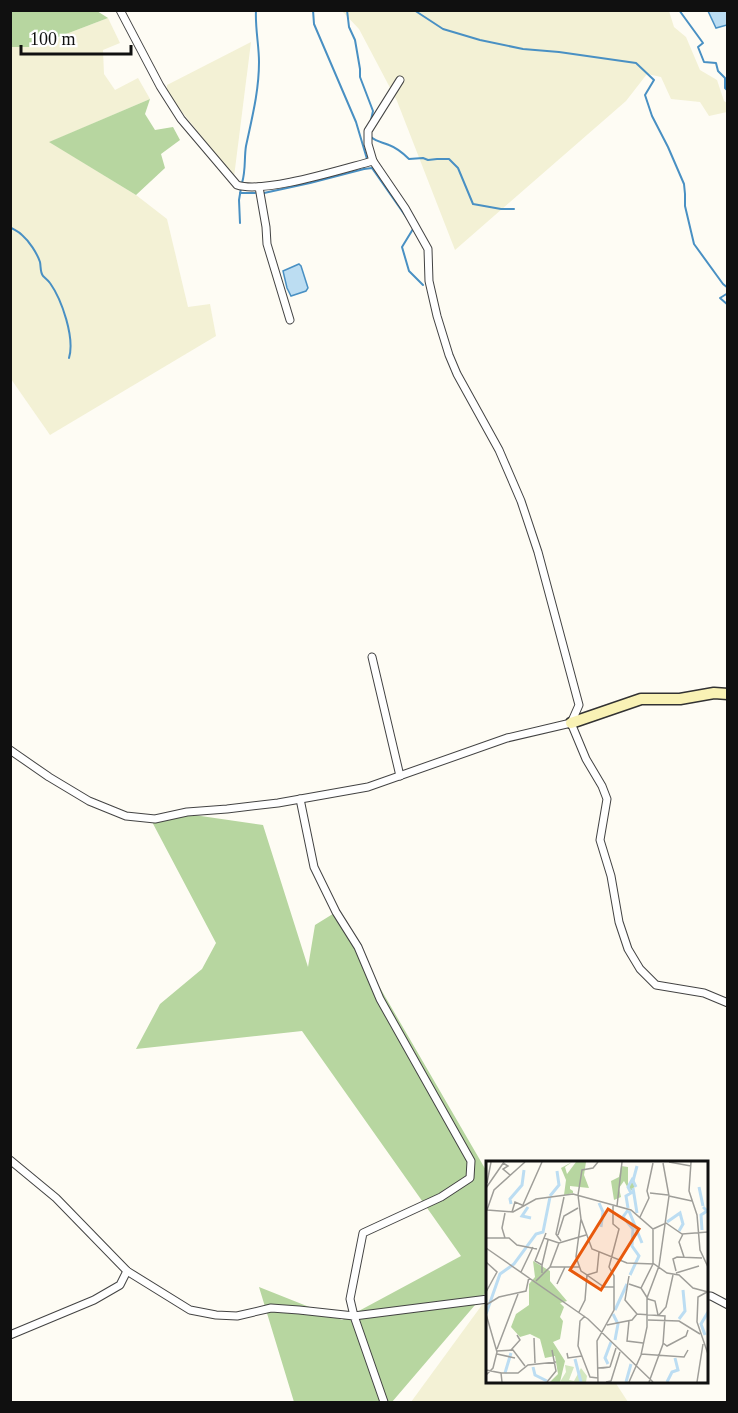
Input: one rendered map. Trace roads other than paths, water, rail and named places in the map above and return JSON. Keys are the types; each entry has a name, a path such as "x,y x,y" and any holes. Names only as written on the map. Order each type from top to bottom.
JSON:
{"street":[{"path":"120,10 160,86 181,119 240,186 259,187 293,181 373,161"},
{"path":"400,80 368,131 373,161 405,208 428,249 429,281 437,316 453,365 500,450 522,501 579,705 571,723 586,759 602,786 606,799 600,840 628,949 640,969 656,985 704,993 728,1004"},
{"path":"259,187 267,244 290,320"},
{"path":"372,657 400,776"},
{"path":"10,750 89,801 126,816 155,819 187,812 300,799 368,787 507,738 571,723 640,699 680,699 714,693 728,694"},
{"path":"300,799 314,867 318,876 336,912 358,947 380,999 443,1107 471,1161 470,1178 441,1197 363,1233 350,1299 384,1402"},
{"path":"10,1160 56,1198 127,1271 190,1310 207,1314 237,1316 271,1308 354,1316 486,1299"},
{"path":"10,1335 94,1299 120,1285 127,1271"},
{"path":"708,1296 728,1305"}],"water":[{"path":"708,11 727,11 727,25 716,28"},
{"path":"299,264 308,288 306,291 291,296 283,271"}],"waterway":[{"path":"242,183 259,73 256,10"},
{"path":"313,10 314,24 356,122 367,159 365,161"},
{"path":"347,10 349,27 355,40 360,77 373,111 371,120"},
{"path":"414,10 443,29 480,40 523,49 636,63 654,80 645,95 652,116 684,184 685,206 694,244 728,288"},
{"path":"679,10 703,43 698,47 704,62 716,63 718,71 725,78 725,88 728,94"},
{"path":"371,137 395,148 409,159 449,159 458,168 473,204 514,209"},
{"path":"363,166 364,169 372,168 409,221"},
{"path":"264,193 364,169"},
{"path":"240,223 241,188"},
{"path":"240,193 255,193"},
{"path":"10,227 27,240 32,247 40,262 42,274 59,299 69,330 69,358"},
{"path":"413,229 402,247 409,271 423,285"},
{"path":"728,293 720,298 728,305"}]}
